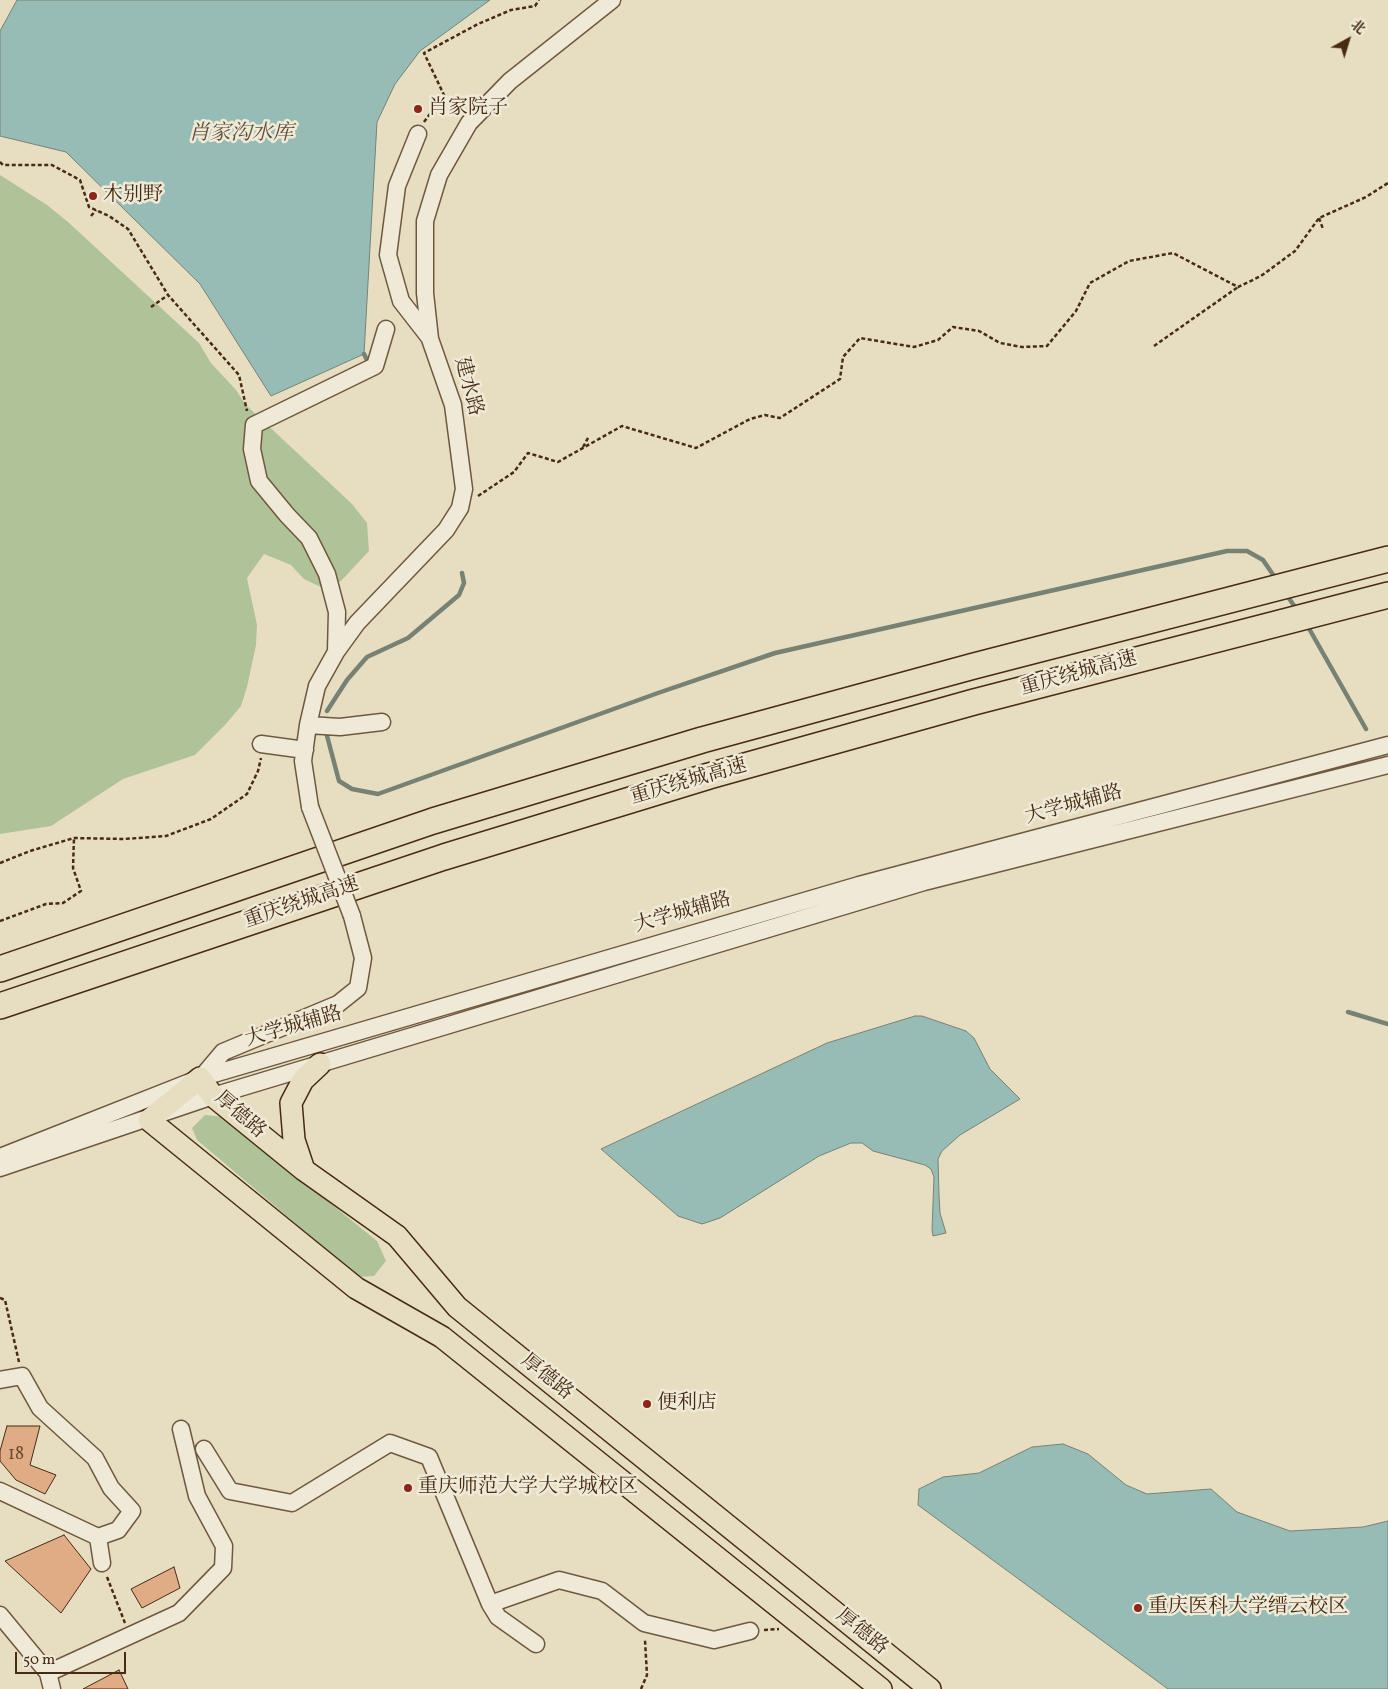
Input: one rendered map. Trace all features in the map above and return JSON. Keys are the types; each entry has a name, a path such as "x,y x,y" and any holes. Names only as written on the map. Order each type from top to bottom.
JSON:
{"highway":[{"name":"重庆绕城高速","path":"0,969 433,821 702,740 1388,560"},
{"name":"重庆绕城高速","path":"0,1006 444,857 709,776 974,702 1388,595"}],"main road":[{"path":"304,1170 294,1140 291,1104 303,1080 320,1064"},
{"name":"厚德路","path":"880,1689 442,1337 356,1288 149,1120 200,1078 213,1096 304,1170 397,1236 458,1307 930,1689"}],"street":[{"name":"建水路","path":"200,1078 223,1052 338,1004 358,988 363,958 352,916 310,807 303,761 308,725 317,686 336,652 357,623 446,530 460,508 464,489 453,405 430,339 425,293 425,221 439,175 469,123 510,81 612,0"},
{"path":"418,134 397,186 388,255 401,300 430,339"},
{"path":"336,652 337,612 328,574 309,538 259,481 252,449 254,425 375,366 386,328"},
{"path":"308,725 340,728 382,722"},
{"path":"262,744 305,750"},
{"name":"大学城辅路","path":"0,1157 200,1078 859,884 1388,745"},
{"name":"大学城辅路","path":"0,1168 149,1120 213,1096 924,882 1388,765"},
{"path":"0,1380 22,1376 40,1408 95,1458 111,1488 132,1511 118,1530 98,1537 0,1491"},
{"path":"48,1673 180,1613 223,1568 224,1546 197,1496 181,1428"},
{"path":"204,1449 230,1491 292,1503 390,1443 429,1458 490,1604 498,1618 536,1644"},
{"path":"98,1537 102,1563"},
{"path":"490,1604 558,1580 602,1591 644,1623 714,1640 750,1631"},
{"path":"0,1615 48,1673 52,1689"}],"path":[{"path":"418,134 444,95 424,53 478,24 511,10 535,6 539,0"},
{"path":"0,162 3,165 52,165 80,180 89,207 128,229 168,295 239,375 253,439"},
{"path":"1154,346 1238,287 1261,276 1295,251 1320,218 1366,197 1388,183"},
{"path":"91,216 96,210"},
{"path":"1320,218 1323,229"},
{"path":"460,508 514,472 528,453 558,462 622,426 696,448 750,419 765,416 780,418 840,379 843,357 860,338 914,347 938,340 953,327 979,331 1000,343 1022,347 1047,346 1076,312 1090,283 1130,261 1173,253 1238,287"},
{"path":"151,307 168,295"},
{"path":"582,448 590,436"},
{"path":"0,864 30,851 74,838 124,839 166,836 211,819 247,794 258,771 262,744"},
{"path":"0,921 46,904 63,903 81,891 73,868 74,838"},
{"path":"0,1298 5,1300 22,1376"},
{"path":"102,1563 116,1604 131,1635"},
{"path":"641,1689 647,1675 644,1623"},
{"path":"750,1631 783,1629"}],"green space":[{"path":"0,175 47,205 68,222 199,343 211,363 236,390 246,405 352,504 367,523 369,551 341,581 325,589 304,579 291,565 264,554 247,578 257,625 256,645 247,687 241,706 225,725 195,755 123,779 51,826 0,834"},
{"path":"205,1115 224,1117 377,1241 386,1261 374,1276 359,1277 197,1140 192,1128"}],"water":[{"name":"肖家沟水库","path":"17,0 490,0 420,51 395,84 377,122 364,354 271,396 200,284 66,152 0,136 0,31"},
{"path":"915,1016 922,1016 966,1031 974,1038 990,1069 1020,1099 960,1135 942,1151 938,1159 939,1195 940,1213 946,1233 933,1236 934,1177 931,1169 925,1165 873,1151 862,1143 851,1143 819,1156 720,1218 702,1224 678,1216 601,1149 827,1043"},
{"path":"1063,1444 1088,1454 1126,1485 1147,1494 1211,1489 1237,1512 1290,1531 1363,1527 1388,1521 1388,1689 1168,1689 918,1505 919,1489 943,1477 979,1473 1032,1447"}],"building":[{"path":"7,1426 40,1426 30,1465 56,1475 45,1494 16,1480 0,1461 0,1451"},
{"path":"64,1535 91,1569 61,1613 5,1561"},
{"path":"174,1567 180,1588 142,1608 131,1589"},
{"path":"119,1670 128,1689 83,1689"}],"waterway":[{"path":"364,354 368,362"},
{"path":"326,732 339,781 352,789 378,794 775,653 1227,551 1247,551 1263,560 1276,579"},
{"path":"327,711 347,680 367,657 408,638 459,595 464,583 462,573"},
{"path":"1286,594 1297,610"},
{"path":"1307,625 1366,729"},
{"path":"1348,1012 1388,1024"}],"place":[{"name":"肖家院子","path":"418,109"},
{"name":"木别野","path":"93,196"},
{"name":"便利店","path":"647,1404"},
{"name":"重庆师范大学大学城校区","path":"408,1488"},
{"name":"重庆医科大学缙云校区","path":"1138,1608"}]}
